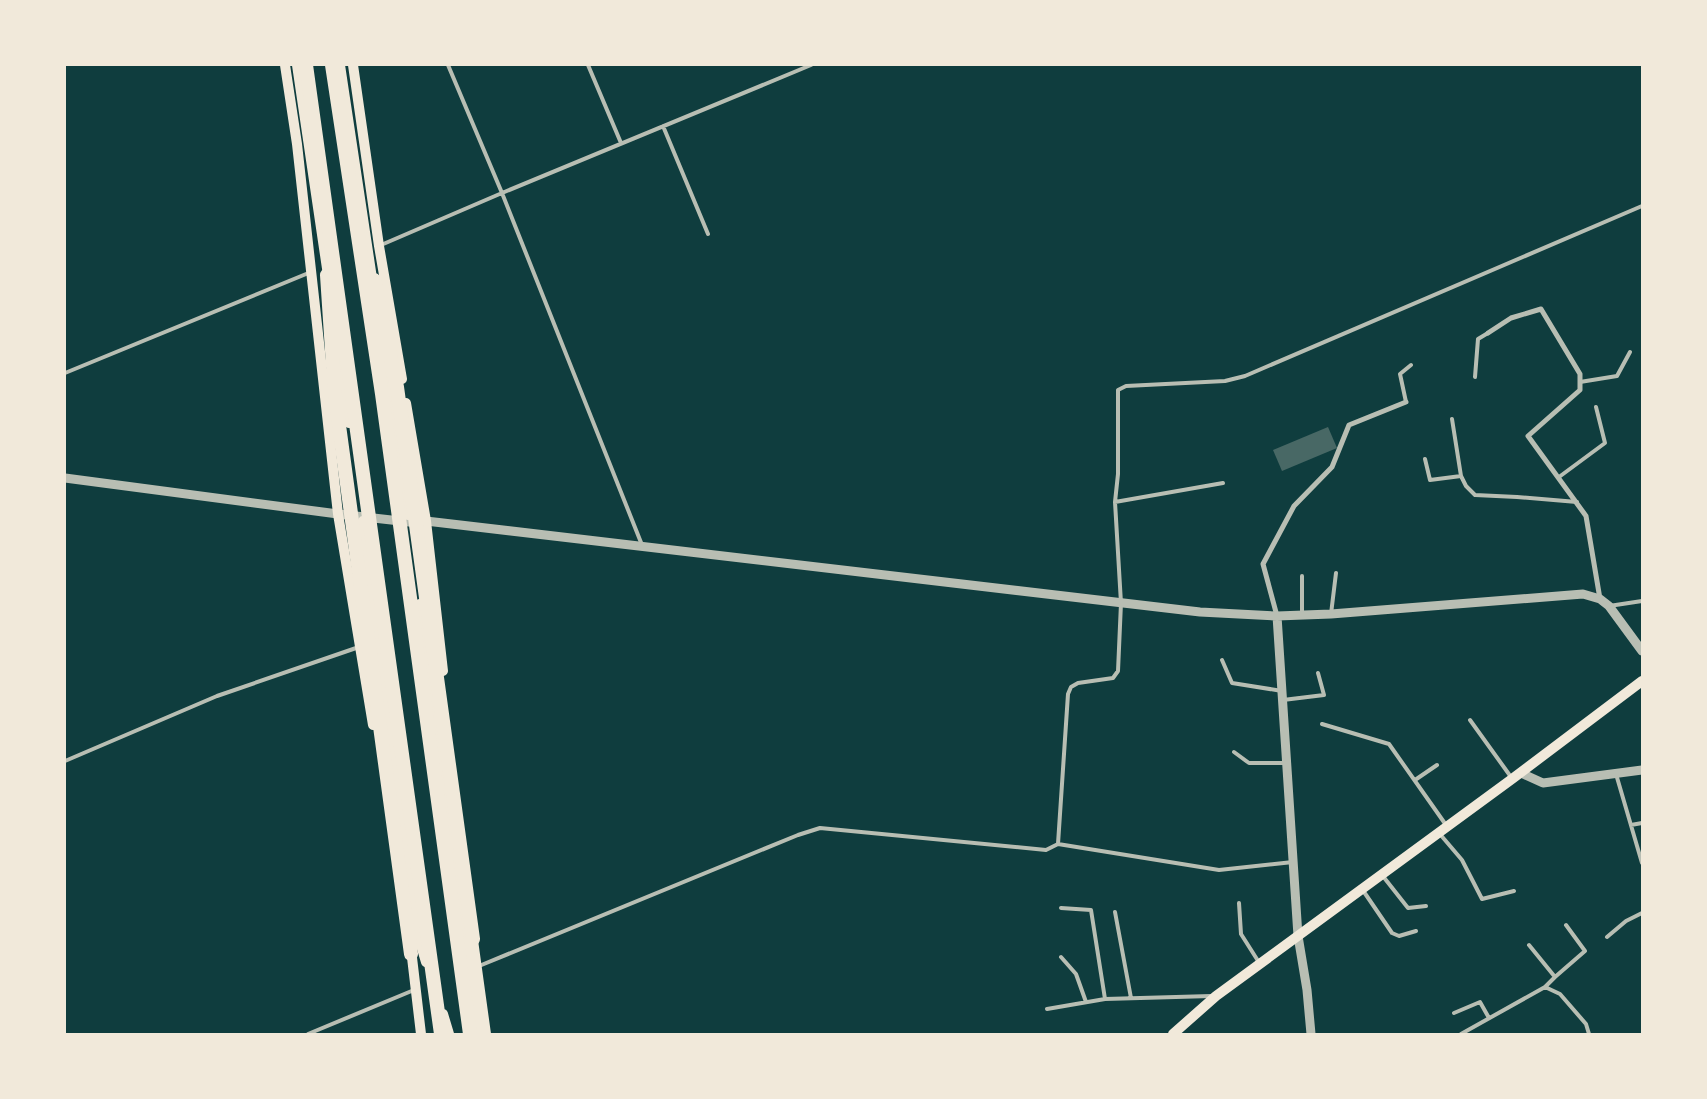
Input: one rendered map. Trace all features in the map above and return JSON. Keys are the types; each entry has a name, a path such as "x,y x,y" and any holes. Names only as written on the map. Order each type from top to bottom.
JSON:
{"highway":[{"path":"306,65 441,1034"},
{"path":"332,65 382,394 470,1034"},
{"path":"344,144 397,388 473,939"},
{"path":"318,154 336,396 411,954"}],"main road":[{"path":"285,65 297,144 338,514 411,954 421,1034"},
{"path":"297,65 362,517 418,935 449,1034"},
{"path":"340,65 409,522 478,1034"},
{"path":"353,65 379,246 426,521 473,939 486,1034"},
{"path":"1173,1034 1216,996 1642,681"}],"street":[{"path":"1488,333 1511,318 1541,309 1580,374 1580,390 1528,436 1586,516 1600,599"},
{"path":"1311,1034 1307,990 1298,936 1277,616 1263,564 1294,506 1332,467 1349,425 1406,402"},
{"path":"65,478 362,517 409,522 426,521 1200,612 1277,616 1331,614 1583,594 1600,599 1609,606 1642,651"},
{"path":"1516,776 1543,784 1642,770"}],"lane":[{"path":"448,65 502,193 643,547"},
{"path":"588,65 621,144"},
{"path":"379,246 811,65"},
{"path":"663,126 708,234"},
{"path":"1058,844 1068,694 1071,687 1078,683 1113,678 1118,671 1120,603 1115,502 1118,474 1118,390 1126,386 1225,381 1245,376 1642,206"},
{"path":"65,372 311,272"},
{"path":"1475,377 1478,339 1488,333"},
{"path":"1580,382 1617,376 1630,352"},
{"path":"1406,402 1400,374 1411,365"},
{"path":"1559,477 1605,443 1596,407"},
{"path":"1452,420 1461,476 1466,486 1475,495 1577,502"},
{"path":"1425,459 1430,480 1461,476"},
{"path":"1115,502 1223,482"},
{"path":"1331,614 1336,574"},
{"path":"1302,576 1302,615"},
{"path":"1609,606 1642,601"},
{"path":"65,761 217,696 360,646"},
{"path":"1222,660 1232,683 1282,695 1324,695 1318,673"},
{"path":"1470,720 1516,776"},
{"path":"1322,724 1389,744 1415,780 1462,860 1482,899 1514,891"},
{"path":"1234,752 1249,763 1287,763"},
{"path":"1415,780 1437,765"},
{"path":"1616,774 1642,863"},
{"path":"1631,825 1642,823"},
{"path":"477,967 789,838 820,828 1046,850 1058,844 1219,870 1293,862"},
{"path":"1382,875 1408,908 1426,906"},
{"path":"1362,889 1392,933 1399,936 1416,931"},
{"path":"1239,903 1241,934 1260,964"},
{"path":"1061,908 1091,910 1105,999"},
{"path":"1115,912 1131,998"},
{"path":"1607,938 1626,921 1642,913"},
{"path":"1461,1034 1546,987 1585,952 1566,925"},
{"path":"1529,945 1555,977"},
{"path":"1061,957 1076,974 1086,1002"},
{"path":"1546,987 1560,994 1586,1024 1589,1034"},
{"path":"308,1034 416,989"},
{"path":"1047,1009 1105,999 1216,996"},
{"path":"1454,1014 1480,1002 1489,1018"}],"building":[{"path":"1328,427 1337,448 1282,471 1273,450"}]}
